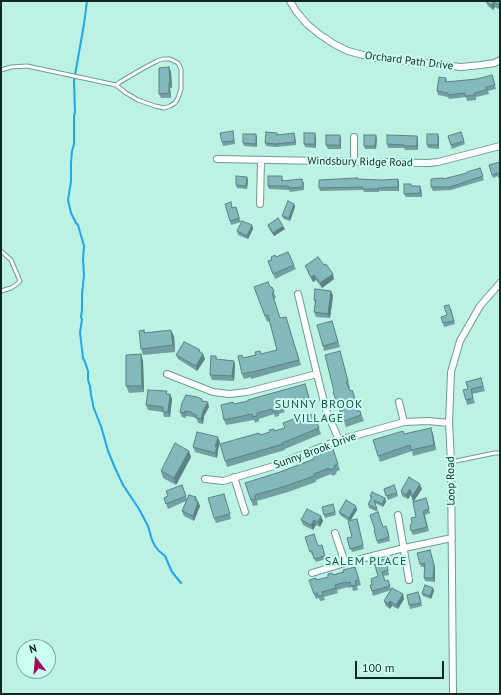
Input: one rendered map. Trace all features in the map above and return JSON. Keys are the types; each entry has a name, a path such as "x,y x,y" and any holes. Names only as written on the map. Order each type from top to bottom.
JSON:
{"street":[{"name":"Orchard Path Drive","path":"290,1 307,24 334,44 348,51 377,58 461,67 495,63 500,60"},
{"path":"354,137 354,162"},
{"name":"Windsbury Ridge Road","path":"217,159 428,163 438,162 500,146"},
{"path":"260,204 261,160"},
{"name":"Loop Road","path":"454,694 451,462 449,423 451,372 460,341 480,306 500,283"},
{"path":"298,294 326,410 339,440"},
{"path":"166,374 213,392 229,394 247,392 317,374"},
{"path":"399,402 404,422"},
{"name":"Sunny Brook Drive","path":"205,480 223,481 234,478 287,461 339,440 404,422 428,421 449,423"},
{"path":"234,478 245,512"},
{"path":"398,515 409,580"},
{"path":"335,532 345,563"},
{"path":"312,573 404,548 452,538"}],"lane":[{"path":"1,70 11,67 27,66 116,85 138,100 164,108 175,103 178,98 181,89 181,69 178,63 170,59 163,59 142,69 116,85"},
{"path":"1,251 11,260 20,281 11,288 1,291"},
{"path":"451,462 500,453"}],"building":[{"path":"486,1 500,1 500,6 494,2 491,5"},
{"path":"169,67 169,93 159,94 159,68"},
{"path":"492,75 495,85 486,87 487,90 474,93 475,95 465,96 465,93 448,95 448,93 437,91 439,77 446,78 445,82 477,79"},
{"path":"233,131 234,141 222,142 220,133"},
{"path":"266,132 277,133 277,135 294,133 295,142 275,144 265,143"},
{"path":"461,132 464,141 451,145 448,136"},
{"path":"304,133 315,133 315,144 304,144"},
{"path":"243,134 256,134 256,144 243,143"},
{"path":"427,134 438,134 438,145 427,145"},
{"path":"326,135 340,135 340,145 326,145"},
{"path":"364,135 376,135 375,146 364,146"},
{"path":"387,135 417,136 417,146 387,144"},
{"path":"500,162 500,173 492,175 489,165"},
{"path":"480,168 483,176 450,187 431,187 431,179 443,179"},
{"path":"236,176 247,177 246,186 236,185"},
{"path":"268,176 282,176 282,181 302,179 303,187 289,188 288,186 268,186"},
{"path":"357,178 382,180 398,179 398,187 378,189 363,189 363,187 319,188 319,180"},
{"path":"404,184 420,186 420,193 404,194"},
{"path":"288,201 294,204 289,218 282,216"},
{"path":"231,202 232,208 236,207 239,218 230,221 225,204"},
{"path":"278,218 283,226 273,233 268,225"},
{"path":"242,221 252,225 247,236 237,231"},
{"path":"288,252 294,265 273,274 268,261 272,260 271,257 275,255 276,257"},
{"path":"318,257 324,265 326,264 333,274 320,283 314,275 312,277 308,273 309,272 305,266"},
{"path":"268,282 274,292 272,293 280,318 286,317 299,360 242,374 238,356 242,355 243,358 256,355 255,352 260,351 261,354 277,350 268,315 265,316 254,287"},
{"path":"315,289 331,291 328,314 314,312 316,300 314,300"},
{"path":"449,305 454,321 443,323 441,317 447,315 444,306"},
{"path":"332,321 338,342 323,346 317,325"},
{"path":"144,330 144,333 171,330 173,345 141,349 139,331"},
{"path":"184,342 200,350 199,351 203,354 196,366 176,355"},
{"path":"340,351 348,381 346,382 350,391 352,390 356,401 354,402 357,411 360,411 361,415 344,421 333,392 325,355"},
{"path":"141,354 142,386 126,386 126,355"},
{"path":"211,356 216,356 216,359 234,361 232,376 210,375"},
{"path":"481,378 483,386 471,389 473,398 466,400 463,390 468,389 466,382"},
{"path":"305,384 309,398 282,404 283,407 277,408 277,410 273,412 272,409 257,413 257,416 253,417 252,414 224,420 221,405 233,402 234,404 248,401"},
{"path":"148,390 167,391 166,394 170,394 168,412 163,412 163,407 146,405"},
{"path":"186,395 197,397 202,399 202,401 208,402 201,419 196,418 197,416 191,412 180,412"},
{"path":"309,413 310,415 314,414 319,428 282,443 283,444 225,461 220,444 259,433 260,435 270,432 269,430 274,429 274,431 285,428 283,423"},
{"path":"431,428 434,445 411,450 410,445 378,456 373,440 403,431 404,434"},
{"path":"197,432 218,437 215,453 193,447"},
{"path":"175,443 189,451 174,478 161,471"},
{"path":"333,449 338,464 334,466 335,468 330,470 329,468 314,474 314,476 255,495 255,499 251,500 245,483 314,459 313,457"},
{"path":"409,477 420,484 412,497 410,489 406,495 401,491"},
{"path":"182,485 186,496 166,504 164,498 168,496 166,491"},
{"path":"394,485 397,493 386,496 384,489"},
{"path":"372,492 385,498 382,504 374,500 377,509 368,504 372,497 370,496"},
{"path":"224,494 230,514 214,518 208,498"},
{"path":"189,495 196,497 195,500 198,502 193,516 182,511"},
{"path":"426,498 429,509 423,511 427,527 411,531 411,518 416,517 413,502"},
{"path":"346,500 356,506 349,518 339,512"},
{"path":"333,504 335,512 324,515 322,507"},
{"path":"307,509 321,516 318,522 314,520 311,525 301,520"},
{"path":"378,512 383,527 386,526 389,537 377,541 370,515"},
{"path":"357,519 363,545 350,549 347,538 352,537 348,521"},
{"path":"314,534 318,546 322,545 325,556 314,559 305,537"},
{"path":"430,550 434,565 433,578 424,578 425,563 420,564 417,553"},
{"path":"385,559 388,570 382,572 385,581 388,580 390,586 372,591 370,585 372,585 371,579 378,576 374,562"},
{"path":"355,567 359,580 355,581 356,585 351,586 350,582 346,582 335,585 336,588 322,592 323,595 318,596 317,593 314,594 309,580 328,577 328,574 332,573 333,575 344,572 343,570"},
{"path":"425,585 433,588 430,596 422,593"},
{"path":"392,588 403,594 396,605 390,601 388,604 384,601"},
{"path":"418,592 421,603 409,605 407,595"}],"waterway":[{"path":"87,1 74,81 74,144 72,151 71,181 68,200 71,213 78,225 84,246 82,319 80,333 83,358 88,371 88,380 93,406 115,468 123,485 148,526 155,546 165,556 172,572 181,583"}],"district":[{"name":"SUNNY BROOK VILLAGE","path":"319,412"},
{"name":"SALEM PLACE","path":"366,562"}]}
